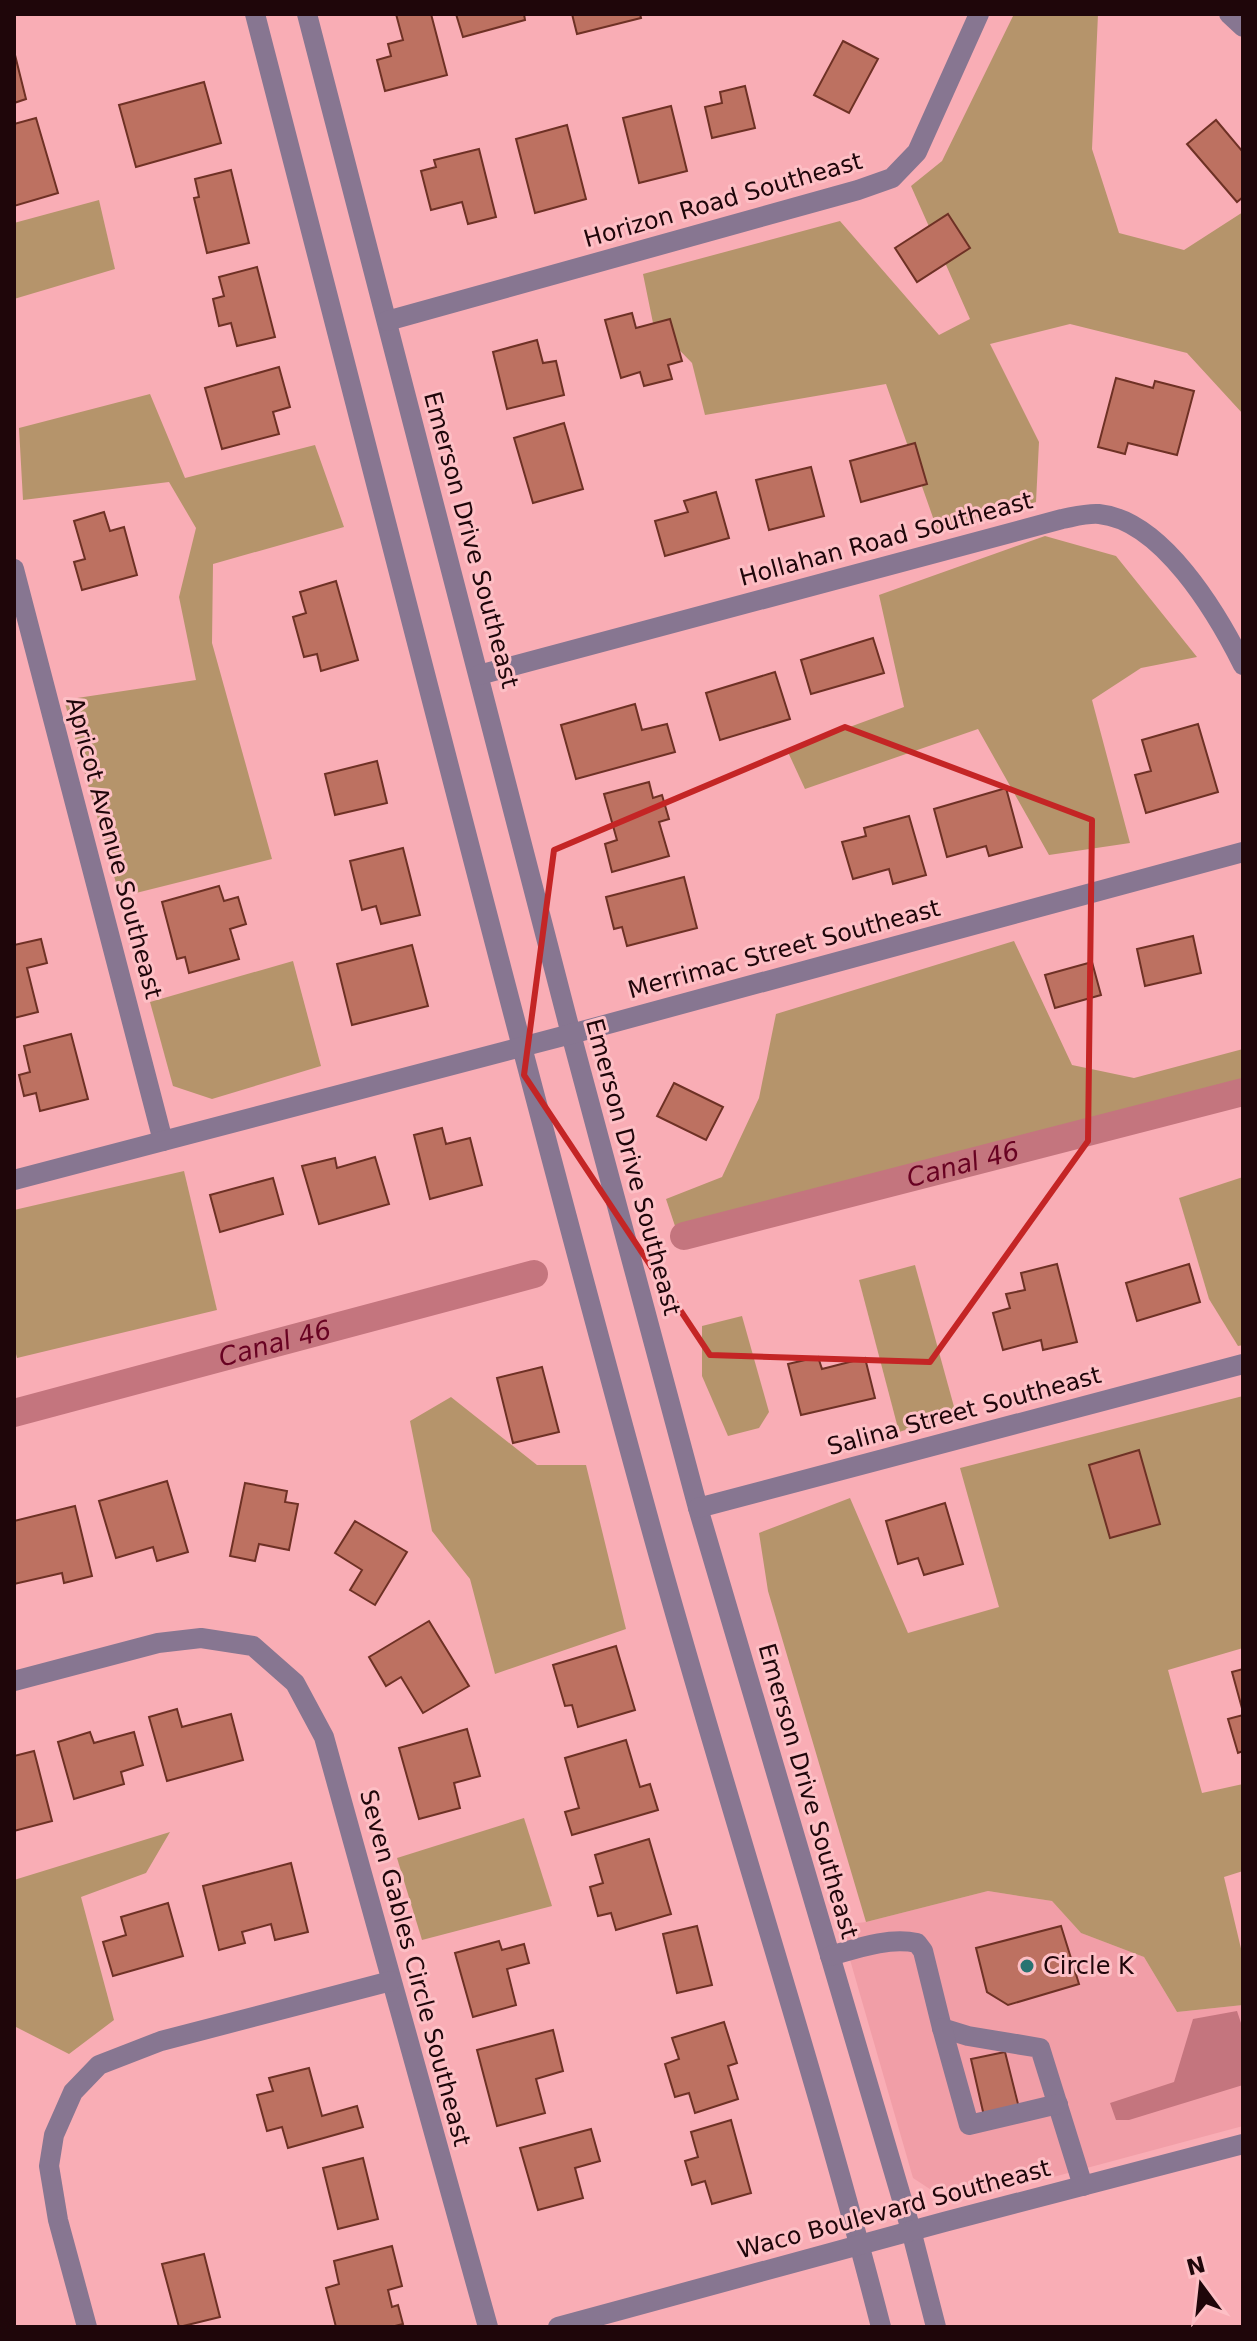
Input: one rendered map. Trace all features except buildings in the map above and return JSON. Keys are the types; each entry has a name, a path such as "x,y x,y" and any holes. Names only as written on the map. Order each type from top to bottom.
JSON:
{"street":[{"path":"255,14 522,1046 649,1522 881,2327"},
{"path":"297,14 322,71"},
{"name":"Emerson Drive Southeast","path":"307,14 571,1034 698,1508 911,2230 936,2327"},
{"name":"Horizon Road Southeast","path":"387,321 892,178 917,152 979,14"},
{"path":"1229,14 1243,27"},
{"name":"Hollahan Road Southeast","path":"479,675 1062,519 1098,514 1127,522 1160,543 1192,581 1243,665"},
{"name":"Apricot Avenue Southeast","path":"14,569 163,1141"},
{"name":"Merrimac Street Southeast","path":"14,1180 571,1034 1243,852"},
{"name":"Salina Street Southeast","path":"698,1508 1243,1364"},
{"name":"Seven Gables Circle Southeast","path":"14,1681 158,1643 201,1638 253,1646 295,1683 324,1737 488,2327"},
{"path":"830,1956 902,1940 917,1943 923,1951 969,2125 1058,2104"},
{"path":"87,2327 58,2220 49,2166 54,2135 73,2092 99,2065 161,2041 391,1981"},
{"path":"942,2028 968,2036 1040,2048 1083,2186"},
{"name":"Waco Boulevard Southeast","path":"558,2327 911,2230 1243,2144"}],"highlighted area":[{"path":"845,727 1092,820 1088,1141 930,1362 710,1355 524,1075 554,850"}],"shaded area":[{"path":"1014,14 1098,14 1092,149 1119,233 1184,250 1243,212 1243,414 1187,353 1070,324 990,344 1039,442 1036,502 937,529 886,384 705,415 692,363 653,323 643,274 840,221 939,335 970,319 911,186 942,161"},
{"path":"99,200 115,269 14,299 14,223"},
{"path":"150,394 185,478 315,445 344,527 213,564 212,643 272,859 120,897 64,700 196,680 179,597 196,528 169,482 23,500 19,428"},
{"path":"1045,536 1116,556 1197,657 1141,668 1092,700 1130,843 1049,855 978,729 805,789 787,750 904,707 879,595"},
{"path":"1014,941 1072,1065 1134,1078 1243,1049 1243,1081 675,1226 666,1199 722,1177 759,1098 776,1014"},
{"path":"293,961 321,1066 212,1099 173,1086 150,1002"},
{"path":"184,1171 217,1310 17,1358 14,1346 14,1210"},
{"path":"1243,1177 1243,1345 1238,1346 1209,1299 1179,1198"},
{"path":"915,1265 956,1414 899,1432 859,1280"},
{"path":"742,1316 769,1412 759,1428 728,1436 702,1376 702,1326"},
{"path":"1243,1396 1243,1648 1168,1670 1202,1793 1243,1784 1243,1871 1224,1877 1243,1957 1243,2005 1177,2012 1144,1957 1081,1933 1052,1901 988,1891 866,1922 768,1591 759,1533 850,1498 908,1633 999,1607 960,1468"},
{"path":"451,1397 537,1465 586,1465 626,1629 495,1674 470,1579 432,1531 410,1421"},
{"path":"524,1818 552,1906 422,1940 397,1858"},
{"path":"170,1832 146,1873 81,1897 114,2020 69,2054 14,2026 14,1880"},
{"path":"988,1891 1052,1901 1081,1933 1144,1957 1177,2012 1243,2005 1243,2126 1016,2187 945,2199 913,2178 840,1925 866,1922"},
{"path":"1237,2011 1243,2029 1243,2085 1129,2120 1116,2120 1110,2103 1174,2082 1193,2019"}],"waterway":[{"name":"Canal 46","path":"684,1236 1243,1092"},
{"name":"Canal 46","path":"14,1413 534,1274"}],"place":[{"name":"Circle K","path":"1027,1966"}]}
